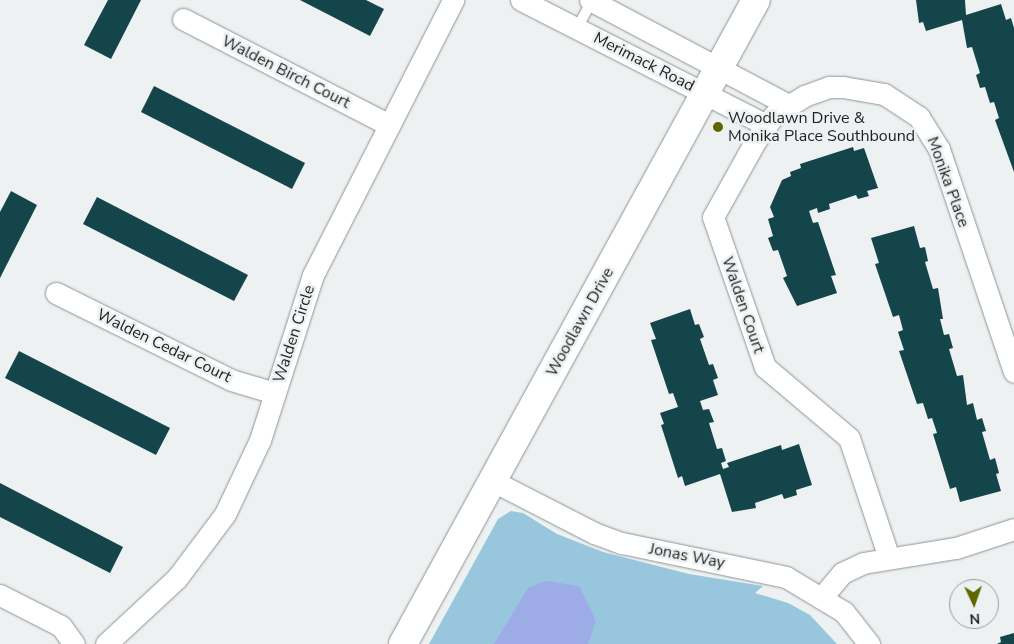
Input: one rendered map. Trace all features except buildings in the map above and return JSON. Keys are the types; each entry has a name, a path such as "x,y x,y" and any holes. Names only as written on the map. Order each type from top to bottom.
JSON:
{"main road":[{"name":"Woodlawn Drive","path":"403,644 756,0"}],"street":[{"name":"Walden Circle","path":"106,644 160,597 209,539 248,468 275,393 313,275 453,0"},
{"name":"Merimack Road","path":"521,0 705,94 776,115"},
{"name":"Merimack Road","path":"591,0 718,69 776,115"},
{"name":"Walden Birch Court","path":"183,19 389,125"},
{"name":"Monika Place","path":"776,115 829,87 860,88 900,103 925,124 939,149 1014,372"},
{"name":"Walden Court","path":"776,115 713,217 764,367 849,438 889,558"},
{"name":"Walden Cedar Court","path":"56,293 231,380 275,393"},
{"name":"Jonas Way","path":"493,481 594,533 622,543 786,577 844,612 870,644"},
{"path":"822,597 842,573 851,567 889,558 956,548 1014,529"},
{"path":"0,595 61,626 74,644"}],"lane":[{"path":"577,28 591,0"}],"shaded area":[{"path":"511,511 523,513 557,534 603,552 689,574 763,586 755,593 788,603 810,615 837,644 429,644 498,519"}],"water":[{"path":"546,581 579,586 596,621 588,644 494,644 528,588"}],"place":[{"name":"Woodlawn Drive & Monika Place Southbound","path":"718,127"}]}
